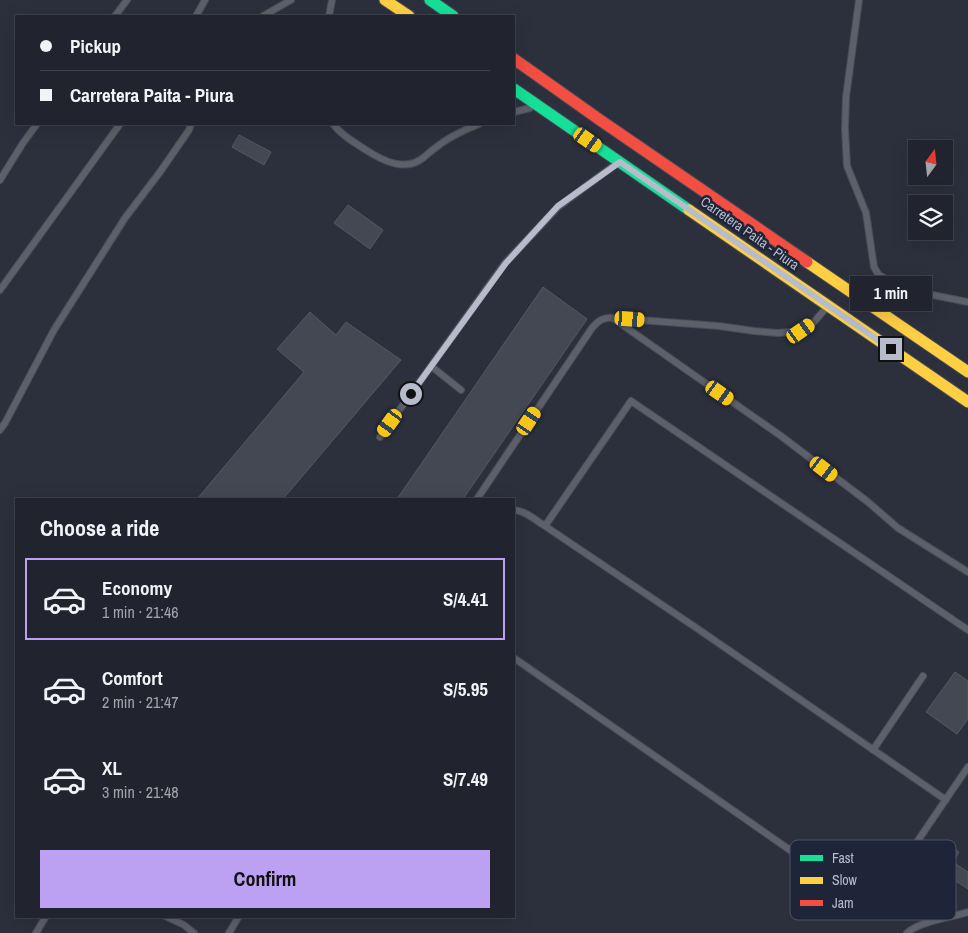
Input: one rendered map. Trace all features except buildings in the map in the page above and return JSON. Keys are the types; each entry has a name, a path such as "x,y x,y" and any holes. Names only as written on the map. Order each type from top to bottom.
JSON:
{"highway":[{"path":"385,0 408,15"},
{"path":"430,0 452,15"},
{"name":"Carretera Paita - Piura","path":"515,60 968,372"},
{"name":"Carretera Paita - Piura","path":"515,90 968,402"}],"lane":[{"path":"116,15 126,0"},
{"path":"197,15 205,0"},
{"path":"265,15 291,0"},
{"path":"329,15 332,0"},
{"path":"859,0 846,97 844,129 847,166 866,213 874,267 878,274 908,290 968,302"},
{"path":"515,112 540,106"},
{"path":"0,180 36,125"},
{"path":"0,290 119,125"},
{"path":"0,430 54,330 125,218 160,172 191,125"},
{"path":"334,125 340,132 376,156 395,165 408,165 422,160 438,146 477,125"},
{"path":"380,437 518,249 558,206 620,162"},
{"path":"478,498 592,328 600,320 613,318 719,326 778,333 801,331 814,322 829,306"},
{"path":"613,318 781,436 868,502 898,528 968,572"},
{"path":"431,366 461,390"},
{"path":"545,526 631,401 968,630"},
{"path":"515,510 519,510 545,526 946,800"},
{"path":"515,659 790,850"},
{"path":"873,750 924,676"},
{"path":"918,840 968,767"},
{"path":"36,933 45,918"},
{"path":"169,918 184,925 194,933"},
{"path":"229,933 238,918"},
{"path":"907,933 911,929 939,920"}],"traffic: fast":[{"path":"430,0 452,15"},
{"path":"515,90 689,210"}],"traffic: slow":[{"path":"385,0 408,15"},
{"path":"689,210 968,402"},
{"path":"807,262 968,372"}],"traffic: jam":[{"path":"515,60 807,262"}],"route":[{"path":"411,394 506,263 558,206 620,162 891,349"}]}
